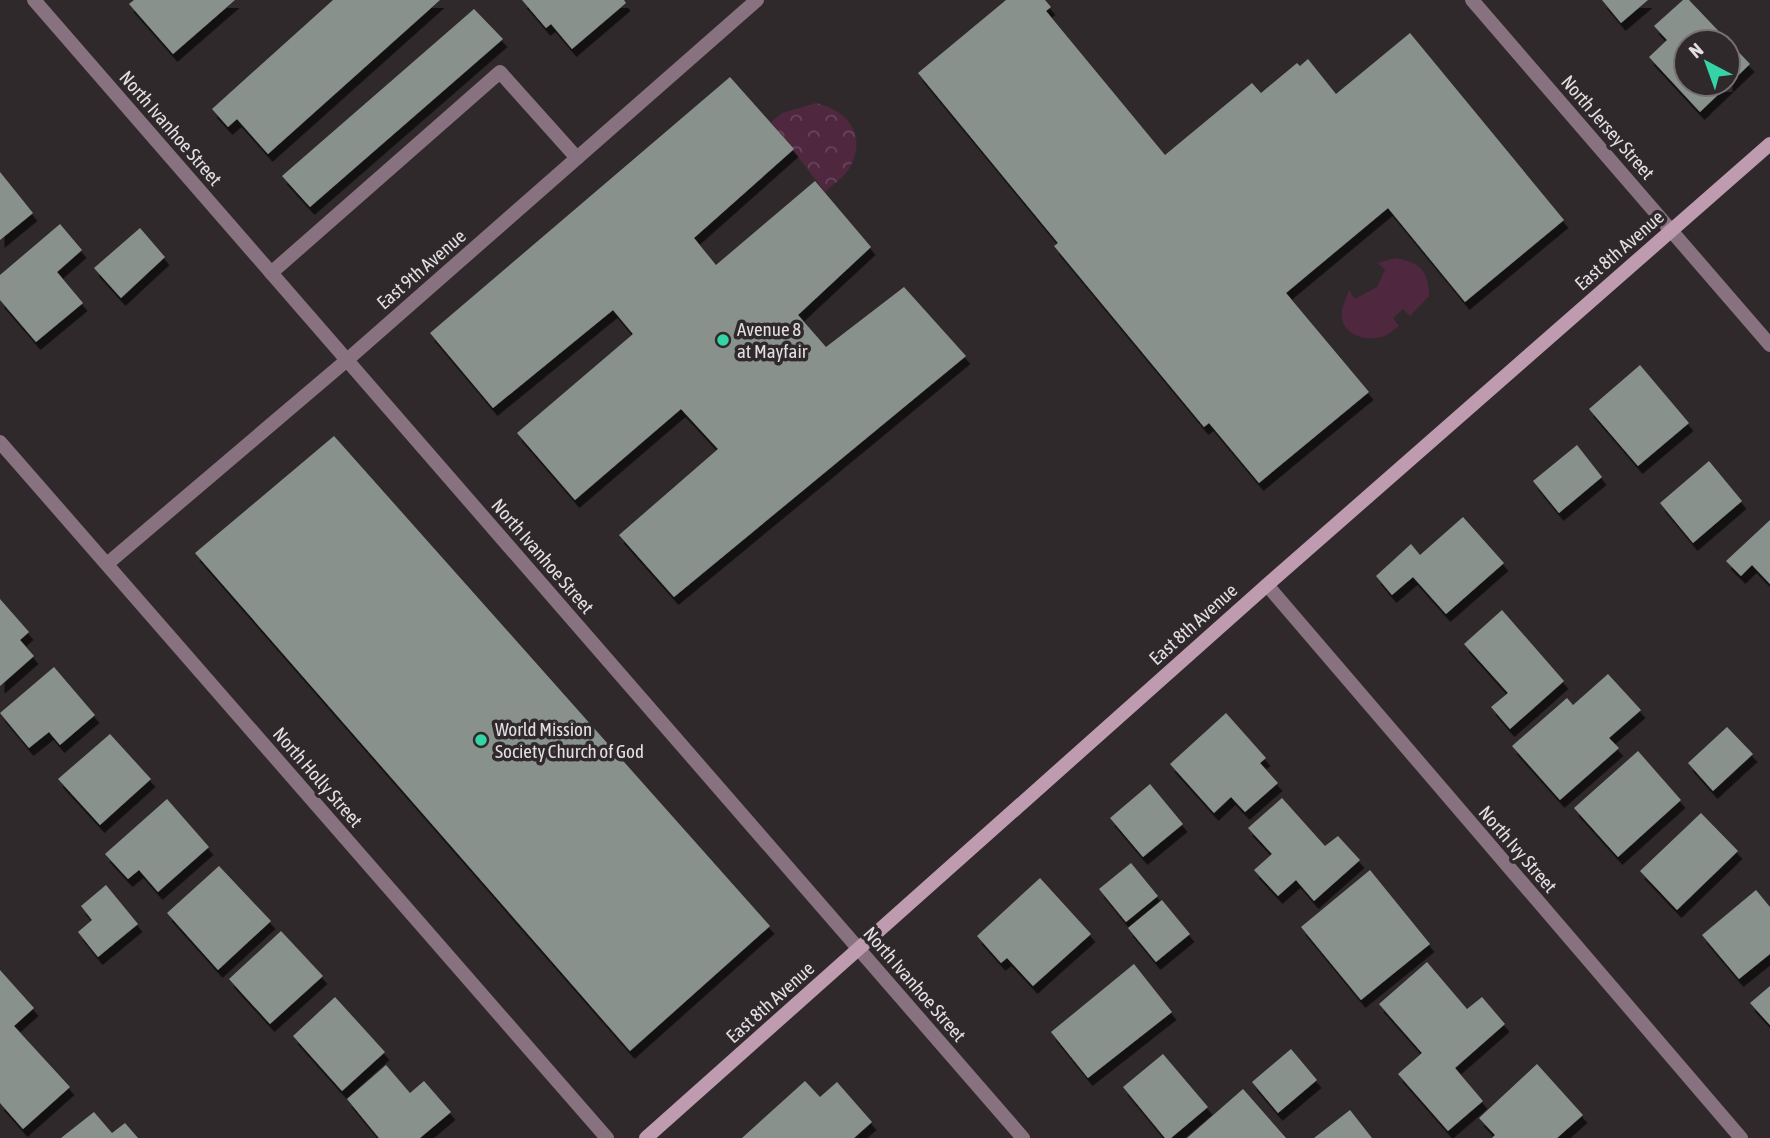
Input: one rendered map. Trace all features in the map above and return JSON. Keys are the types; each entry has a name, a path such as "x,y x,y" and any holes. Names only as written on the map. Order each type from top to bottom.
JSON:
{"street":[{"name":"North Ivanhoe Street","path":"34,0 1023,1138"},
{"name":"East 9th Avenue","path":"107,564 346,360 756,0"},
{"name":"North Jersey Street","path":"1472,0 1770,345"},
{"path":"271,273 500,72 577,158"},
{"name":"East 8th Avenue","path":"646,1138 1266,585 1770,144"},
{"name":"North Holly Street","path":"0,442 607,1138"},
{"name":"North Ivy Street","path":"1266,585 1741,1138"}],"green space":[{"path":"816,103 838,112 852,127 856,136 854,157 849,169 825,192 771,122 782,113"},
{"path":"1395,258 1410,262 1421,269 1427,280 1429,296 1410,316 1403,309 1393,318 1399,326 1386,335 1360,337 1348,330 1342,319 1349,290 1355,299 1377,287 1385,270 1378,263"}],"building":[{"path":"134,0 235,0 173,54 129,4"},
{"path":"333,0 440,0 268,154 237,119 228,127 212,109"},
{"path":"522,0 624,0 626,3 572,49 551,24 546,28"},
{"path":"1006,0 1045,0 1051,7 1046,11 1165,155 1252,83 1261,93 1297,63 1300,66 1308,59 1336,94 1410,33 1564,220 1465,302 1388,208 1286,293 1369,392 1259,483 1209,423 1204,427 1054,246 1058,243 918,73"},
{"path":"1602,0 1648,0 1621,23"},
{"path":"1683,0 1689,0 1716,28 1672,28 1672,82 1649,57 1667,40 1654,26"},
{"path":"474,9 503,39 310,207 282,176"},
{"path":"1742,56 1750,64 1742,72"},
{"name":"Avenue 8 at Mayfair","path":"730,77 794,149 694,238 716,265 815,181 871,247 798,315 826,347 904,287 966,356 674,597 619,535 718,449 681,409 575,500 517,433 633,334 613,310 493,408 430,333"},
{"path":"1687,98 1715,98 1700,112"},
{"path":"0,172 33,213 0,240"},
{"path":"60,224 82,250 57,272 83,303 36,342 0,300 0,275"},
{"path":"140,228 165,257 121,298 94,268"},
{"path":"1640,365 1689,423 1638,466 1589,409"},
{"name":"World Mission Society Church of God","path":"334,436 770,926 630,1051 195,553"},
{"path":"1577,445 1602,477 1559,513 1533,481"},
{"path":"1709,461 1742,501 1693,543 1660,503"},
{"path":"1463,517 1504,563 1446,614 1413,577 1392,595 1376,576 1411,544 1420,555"},
{"path":"1770,520 1770,584 1752,565 1741,576 1726,561"},
{"path":"0,599 29,632 20,640 34,656 0,686"},
{"path":"1502,610 1564,681 1510,729 1491,707 1508,693 1464,644"},
{"path":"54,667 95,715 60,745 49,732 29,748 0,713"},
{"path":"1608,674 1641,710 1609,738 1619,748 1560,800 1512,746 1567,698 1573,705"},
{"path":"1226,713 1266,758 1260,763 1278,783 1245,812 1231,797 1214,813 1170,764"},
{"path":"1727,727 1753,754 1713,791 1688,763"},
{"path":"110,734 151,779 100,825 58,779"},
{"path":"1638,751 1681,800 1618,857 1574,808"},
{"path":"1150,784 1183,824 1143,857 1110,818"},
{"path":"1282,798 1325,846 1338,836 1360,860 1314,901 1296,880 1278,896 1254,870 1272,854 1248,828"},
{"path":"167,799 209,847 158,892 139,870 128,879 105,854"},
{"path":"1701,813 1738,851 1677,910 1640,871"},
{"path":"1131,863 1158,896 1126,922 1099,889"},
{"path":"219,866 271,921 218,970 167,913"},
{"path":"1370,870 1430,944 1361,1000 1301,927"},
{"path":"1040,878 1091,934 1033,986 1007,958 1001,963 977,936"},
{"path":"106,885 138,924 98,957 78,932 92,920 81,906"},
{"path":"1756,890 1770,907 1770,954 1739,979 1702,935"},
{"path":"1162,900 1190,934 1156,962 1128,928"},
{"path":"281,931 323,976 270,1024 229,979"},
{"path":"1427,962 1467,1009 1482,997 1505,1024 1455,1068 1483,1101 1448,1131 1398,1074 1422,1053 1379,1004"},
{"path":"1134,964 1172,1012 1088,1078 1051,1032"},
{"path":"0,970 34,1008 14,1026 70,1087 23,1129 0,1103"},
{"path":"1770,986 1770,1025 1750,1003"},
{"path":"335,997 385,1052 342,1091 293,1036"},
{"path":"1291,1049 1317,1080 1278,1113 1252,1082"},
{"path":"1163,1054 1208,1107 1171,1138 1165,1138 1123,1087"},
{"path":"1537,1064 1583,1115 1557,1138 1492,1138 1495,1135 1479,1118"},
{"path":"386,1065 410,1093 424,1081 451,1112 420,1138 379,1138 347,1099"},
{"path":"805,1081 820,1097 837,1082 872,1122 854,1138 742,1138"},
{"path":"1243,1089 1286,1138 1187,1138"},
{"path":"1350,1110 1372,1138 1314,1138"},
{"path":"94,1112 112,1133 125,1123 138,1138 61,1138"}],"place":[{"name":"Avenue 8 at Mayfair","path":"723,340"},
{"name":"World Mission Society Church of God","path":"481,740"}]}
